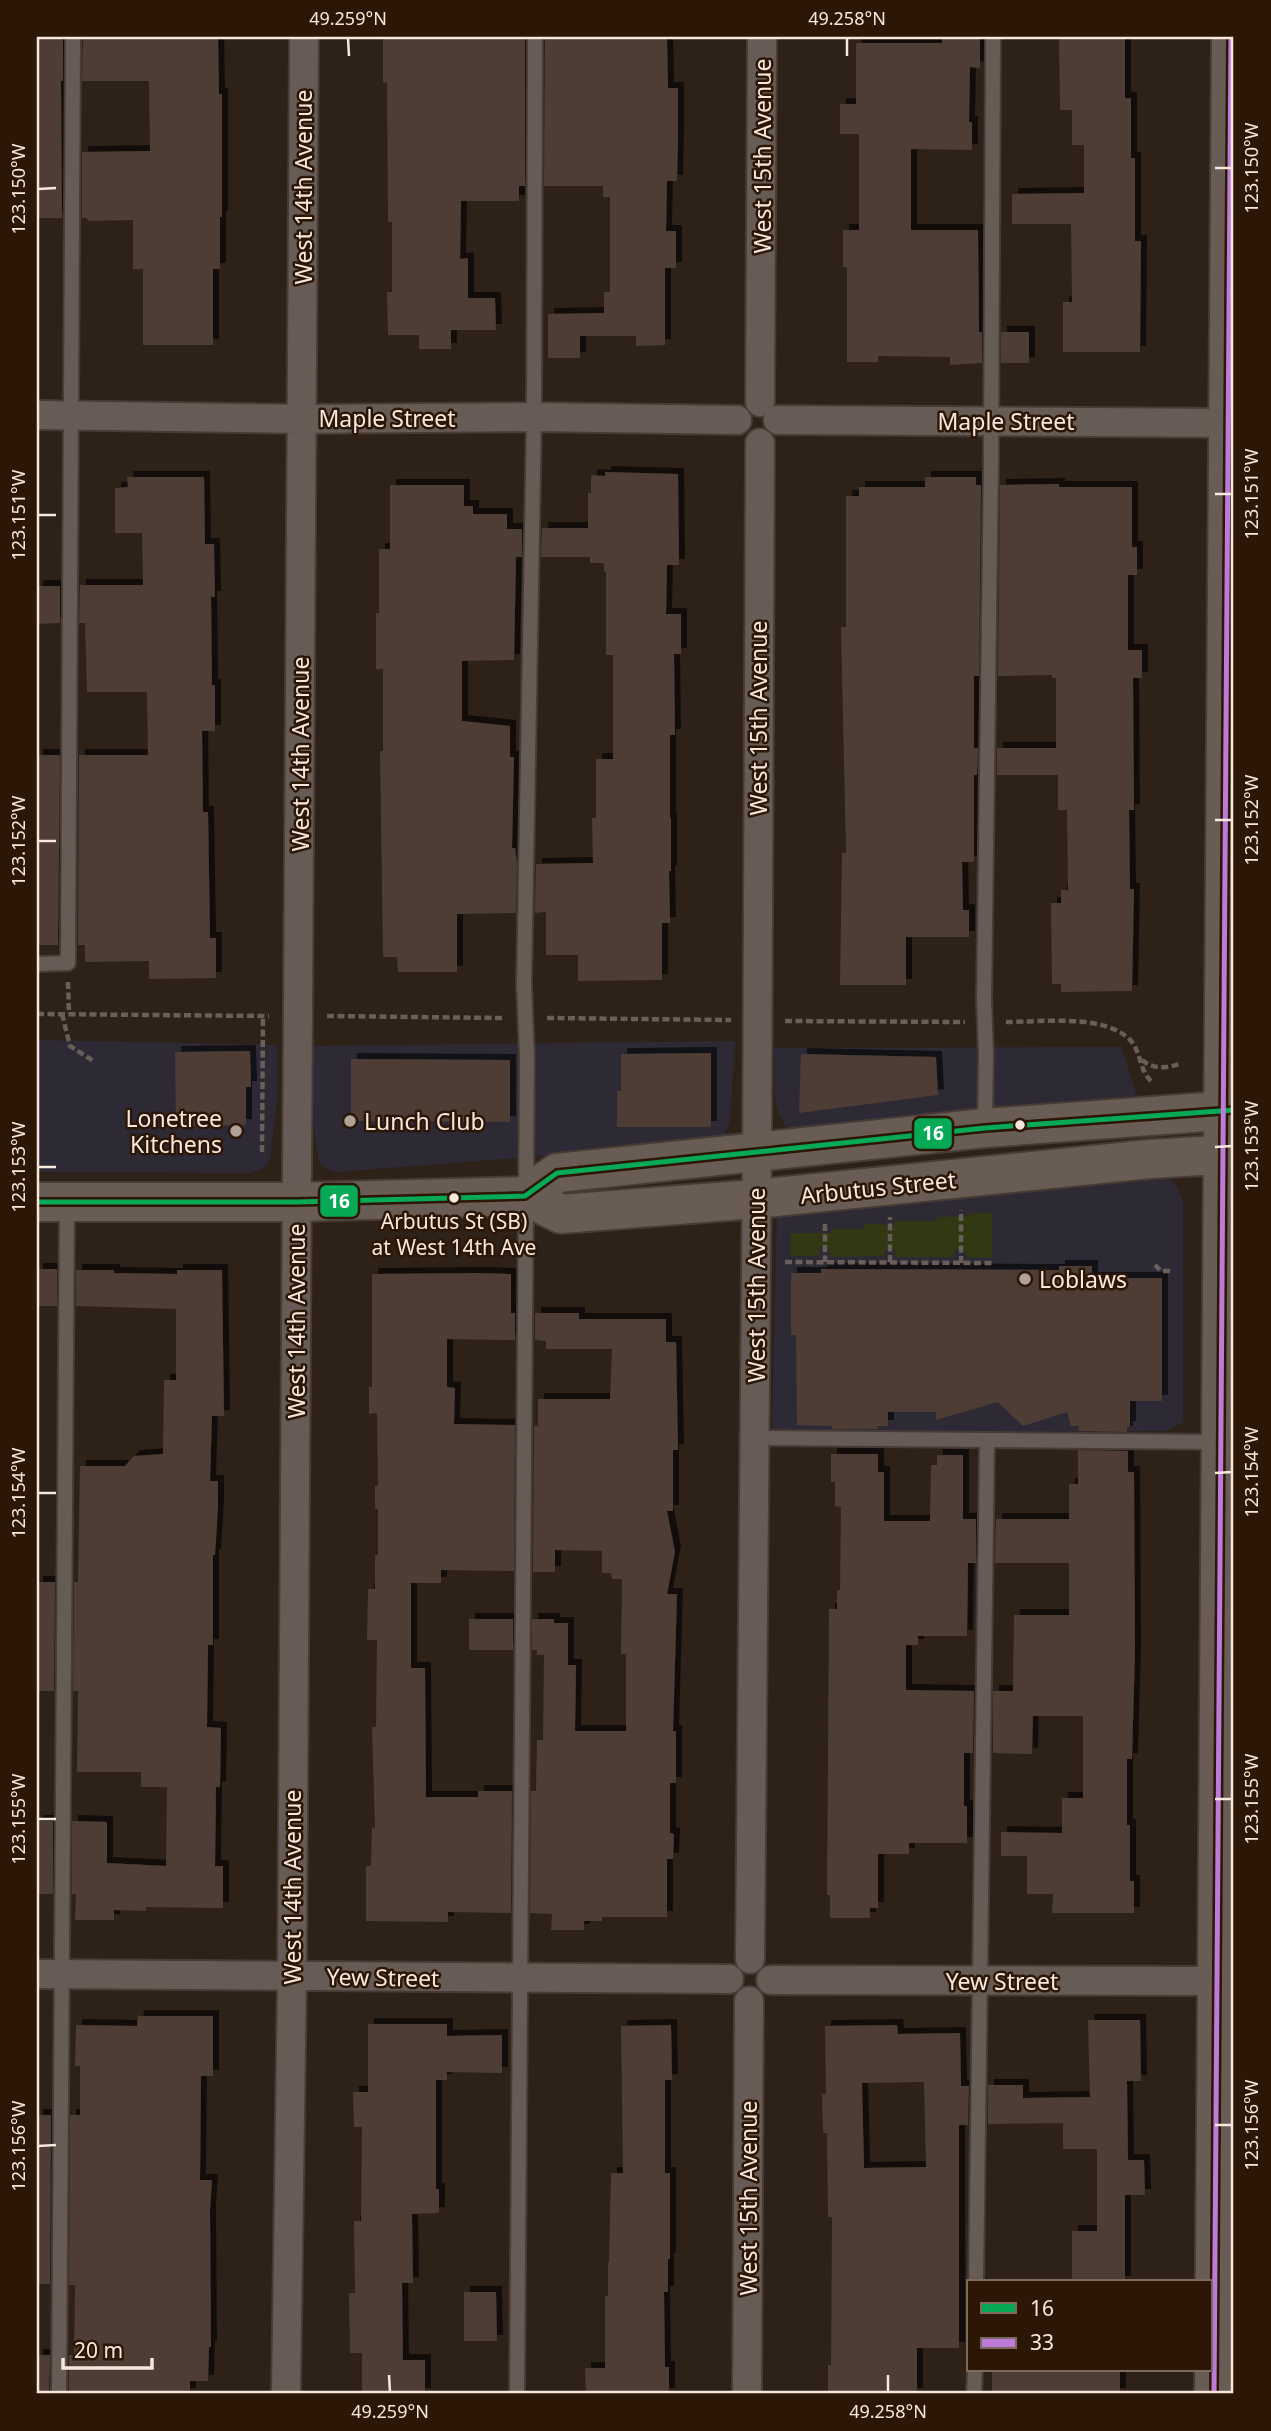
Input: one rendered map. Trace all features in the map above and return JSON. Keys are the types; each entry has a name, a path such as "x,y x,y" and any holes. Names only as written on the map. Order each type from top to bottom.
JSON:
{"main road":[{"path":"1214,2394 1225,1981 1220,1442 1227,1346 1231,37"},
{"name":"Arbutus Street","path":"525,1196 557,1173 985,1128 1228,1110"},
{"name":"Arbutus Street","path":"52,1202 297,1202 525,1196 561,1214 755,1199 1137,1160 1228,1154"}],"street":[{"name":"West 14th Avenue","path":"286,2394 292,1976 304,37"},
{"name":"West 15th Avenue","path":"762,37 769,411"},
{"path":"747,404 769,411 778,427 772,438 760,443 743,437 737,420 747,404"},
{"name":"Maple Street","path":"769,411 991,421 1231,423"},
{"name":"Maple Street","path":"37,415 302,419 534,417 737,420"},
{"name":"West 15th Avenue","path":"750,1959 760,443"},
{"path":"750,1959 762,1964 771,1980 762,1997 750,2001 743,2000 732,1992 729,1979 733,1967 750,1959"},
{"name":"Yew Street","path":"50,1974 729,1979"},
{"name":"Yew Street","path":"771,1980 1225,1981"},
{"name":"West 15th Avenue","path":"747,2394 750,2001"}],"lane":[{"path":"37,964 68,963 73,37"},
{"path":"517,2394 527,1056 524,985 534,417 534,37"},
{"path":"985,1128 993,37"},
{"path":"52,1202 50,1974 59,2394"},
{"path":"755,1438 1220,1442"},
{"path":"976,2280 987,1440"},
{"path":"974,2394 975,2372"}],"path":[{"path":"68,963 69,1014"},
{"path":"37,1014 263,1016 262,1152"},
{"path":"62,1014 70,1046 95,1062"},
{"path":"793,1021 1092,1022 1118,1029 1135,1045 1145,1075 1151,1081"},
{"path":"1140,1059 1154,1067 1166,1068 1180,1064"},
{"path":"961,1209 961,1263"},
{"path":"890,1216 890,1262"},
{"path":"825,1223 825,1262"},
{"path":"785,1262 992,1263"},
{"path":"1155,1265 1161,1270 1171,1271"}],"shaded area":[{"path":"37,1040 277,1045 277,1100 270,1160 264,1168 251,1173 37,1172"},
{"path":"735,1041 730,1121 725,1134 709,1143 337,1172 321,1164 318,1156 312,1116 313,1046"},
{"path":"1121,1047 1138,1099 795,1131 786,1126 779,1115 775,1100 774,1048"},
{"path":"1169,1179 1175,1184 1183,1200 1183,1422 1167,1431 772,1433 777,1207"}],"green space":[{"path":"969,1213 992,1213 992,1258 966,1257 965,1249 955,1249 954,1257 895,1257 895,1249 885,1249 885,1256 830,1257 829,1248 820,1247 819,1256 791,1256 791,1233 831,1233 832,1229 864,1229 864,1224 894,1225 895,1221 937,1221 937,1217 969,1216"}],"building":[{"path":"37,37 63,37 62,218 37,218"},
{"path":"83,37 218,37 219,94 222,94 222,217 220,269 213,269 213,345 143,345 143,269 133,269 133,220 88,221 87,218 82,218 82,152 150,151 149,81 82,81"},
{"path":"383,37 525,37 525,186 519,186 519,201 461,201 460,259 468,258 468,298 495,298 496,330 451,330 451,349 419,349 419,335 388,335 387,292 392,292 392,222 388,222 387,82 383,83"},
{"path":"545,37 667,37 668,88 678,88 678,137 677,181 667,181 666,231 676,231 676,268 665,268 665,345 636,346 636,336 580,336 580,358 548,358 548,314 604,313 604,292 610,292 610,197 603,197 603,186 544,186"},
{"path":"942,37 980,37 980,68 970,67 969,122 972,122 972,150 911,149 911,230 978,230 982,363 950,365 950,357 878,356 878,362 847,362 847,267 843,267 843,230 859,230 859,134 840,134 840,104 856,104 856,43 942,43"},
{"path":"1059,37 1125,37 1125,98 1131,98 1131,158 1135,158 1135,241 1141,241 1140,352 1063,352 1063,302 1072,302 1071,224 1012,224 1012,194 1084,193 1084,145 1072,145 1072,110 1060,110"},
{"path":"1001,332 1029,332 1029,363 1001,363"},
{"path":"605,472 678,474 679,565 667,565 666,614 681,614 681,654 674,654 675,735 670,735 670,923 662,923 662,980 578,981 578,955 546,955 546,912 535,913 536,864 593,863 592,818 596,818 596,759 613,759 613,655 606,655 604,563 590,563 590,557 541,557 542,528 588,528 591,475 605,476"},
{"path":"127,477 204,477 205,544 214,544 215,597 211,597 215,731 202,731 203,812 208,812 210,938 216,938 216,978 149,979 149,961 85,962 85,945 78,945 79,755 148,755 147,692 87,692 85,623 79,623 80,585 143,585 142,533 115,533 115,488 128,487"},
{"path":"925,477 976,477 976,485 981,485 979,676 974,676 974,748 978,748 977,775 974,775 974,862 962,862 963,910 969,910 969,937 906,937 906,985 840,985 842,853 846,853 841,627 846,627 846,496 859,496 859,487 925,487"},
{"path":"1059,484 1059,487 1132,487 1132,547 1137,547 1137,575 1128,575 1128,650 1142,650 1142,678 1133,678 1134,810 1129,810 1130,889 1134,889 1132,991 1061,992 1061,984 1052,984 1051,903 1061,903 1061,890 1068,890 1067,810 1058,810 1058,775 997,775 997,748 1056,748 1056,678 1052,678 1052,675 998,676 1000,485"},
{"path":"390,485 464,485 464,506 473,506 473,514 507,514 507,529 522,529 522,557 516,557 514,660 462,661 462,721 510,726 510,757 514,757 512,848 515,848 517,864 516,913 457,914 457,972 398,972 397,957 383,957 380,751 383,751 383,669 376,669 376,613 379,613 379,549 390,549"},
{"path":"37,586 60,586 60,623 37,624"},
{"path":"37,755 60,755 58,945 37,945"},
{"path":"250,1051 251,1087 246,1087 246,1125 176,1126 175,1052"},
{"path":"711,1053 711,1127 617,1127 621,1054"},
{"path":"801,1054 936,1057 938,1095 799,1113"},
{"path":"351,1059 510,1060 510,1122 351,1121"},
{"path":"1059,1266 1092,1266 1092,1278 1162,1278 1162,1401 1130,1401 1130,1427 1127,1427 1127,1432 1078,1431 1079,1426 1071,1426 1067,1412 1023,1426 998,1402 936,1420 936,1412 888,1412 888,1426 878,1426 878,1429 832,1429 832,1426 797,1425 796,1335 791,1335 791,1273 821,1273 821,1269 1059,1270"},
{"path":"37,1269 57,1269 57,1306 37,1306"},
{"path":"76,1270 177,1274 177,1270 222,1270 224,1416 212,1416 210,1481 218,1481 218,1507 213,1555 213,1645 208,1645 207,1727 221,1728 220,1787 216,1787 215,1866 223,1866 223,1908 146,1907 146,1911 114,1910 114,1920 75,1920 76,1894 72,1894 72,1821 107,1822 107,1863 166,1866 167,1787 141,1787 141,1772 77,1772 78,1691 73,1691 74,1582 78,1582 80,1466 125,1466 134,1456 163,1454 164,1380 176,1380 176,1309 76,1306"},
{"path":"372,1274 511,1274 511,1313 515,1313 515,1340 447,1339 447,1387 455,1388 454,1424 515,1425 514,1571 441,1570 441,1583 411,1583 411,1668 425,1668 426,1797 478,1797 478,1791 512,1791 511,1913 448,1912 448,1922 366,1921 366,1866 371,1866 372,1827 375,1828 372,1727 376,1727 377,1640 367,1640 368,1589 375,1589 375,1555 378,1555 378,1509 375,1509 375,1486 378,1486 377,1413 369,1414 369,1387 372,1387"},
{"path":"535,1313 579,1313 579,1319 666,1319 666,1342 676,1342 678,1450 673,1450 673,1511 667,1511 675,1552 667,1594 677,1594 673,1731 676,1731 676,1783 670,1783 670,1833 674,1834 673,1859 667,1859 667,1917 602,1917 602,1921 584,1921 584,1930 551,1930 552,1914 530,1913 531,1791 536,1791 537,1740 543,1740 544,1655 537,1655 537,1650 532,1650 532,1619 554,1619 554,1623 568,1623 568,1665 576,1665 575,1731 626,1731 626,1654 621,1654 622,1579 612,1579 611,1573 602,1573 602,1551 555,1550 555,1572 533,1572 534,1426 538,1426 538,1399 610,1399 612,1349 546,1349 546,1341 535,1340"},
{"path":"1078,1450 1128,1451 1128,1472 1134,1472 1135,1650 1132,1759 1127,1759 1127,1825 1130,1825 1130,1881 1134,1881 1134,1913 1052,1913 1053,1894 1027,1894 1027,1856 1001,1856 1001,1832 1062,1833 1062,1798 1083,1798 1083,1716 1033,1716 1032,1754 993,1753 993,1691 1013,1691 1014,1615 1069,1615 1069,1563 995,1563 996,1519 1069,1519 1069,1484 1078,1484"},
{"path":"831,1454 878,1454 878,1472 884,1472 884,1521 930,1521 931,1465 937,1465 937,1455 963,1455 963,1519 976,1519 976,1563 968,1563 967,1636 918,1636 918,1645 906,1645 906,1690 974,1691 973,1753 964,1753 967,1843 909,1843 909,1854 878,1854 878,1908 870,1908 870,1918 830,1918 830,1895 827,1895 829,1609 837,1609 837,1590 840,1590 841,1507 835,1506 835,1482 831,1482"},
{"path":"37,1582 55,1582 54,1691 37,1691"},
{"path":"469,1619 513,1619 513,1650 469,1650"},
{"path":"37,1821 53,1821 53,1894 37,1894"},
{"path":"138,2016 213,2016 213,2076 201,2076 200,2180 212,2180 211,2347 208,2381 190,2381 190,2394 69,2394 69,2355 74,2355 75,2285 69,2285 70,2115 80,2115 80,2066 75,2066 76,2025 137,2026"},
{"path":"1088,2020 1140,2020 1141,2081 1127,2081 1128,2160 1144,2160 1145,2195 1125,2195 1125,2280 1072,2280 1072,2231 1097,2231 1097,2149 1063,2149 1063,2123 988,2124 988,2085 1023,2085 1023,2098 1090,2097"},
{"path":"368,2024 447,2024 447,2036 502,2035 502,2073 447,2072 447,2080 436,2080 436,2189 439,2189 439,2213 412,2214 413,2283 402,2283 403,2360 425,2360 425,2394 362,2394 362,2353 350,2353 349,2293 355,2293 354,2221 361,2221 362,2127 354,2127 353,2092 368,2092"},
{"path":"671,2025 672,2080 665,2080 665,2173 670,2173 670,2259 668,2292 664,2292 665,2367 669,2367 669,2394 586,2394 585,2368 605,2368 605,2296 608,2296 611,2173 623,2173 621,2026"},
{"path":"897,2025 898,2034 960,2033 961,2086 969,2086 968,2125 959,2125 959,2348 917,2348 917,2394 828,2394 828,2365 831,2365 832,2217 828,2217 827,2133 823,2133 822,2094 826,2094 825,2026","holes":["924,2082 926,2167 864,2168 862,2083"]},
{"path":"37,2115 51,2115 50,2284 37,2284"},
{"path":"464,2292 496,2292 497,2341 464,2341"},
{"path":"37,2355 50,2355 49,2394 37,2394"},
{"path":"992,2372 1120,2372 1120,2394 992,2394"}],"transit line":[{"name":"33","path":"1214,2394 1231,37"},
{"name":"16","path":"37,1202 297,1202 525,1196 557,1173 985,1128 1234,1110"}],"place":[{"name":"Lunch Club","path":"350,1121"},
{"name":"Lonetree Kitchens","path":"236,1131"},
{"name":"Arbutus St (SB) at West 14th Ave","path":"454,1198"},
{"name":"Loblaws","path":"1025,1279"}]}
